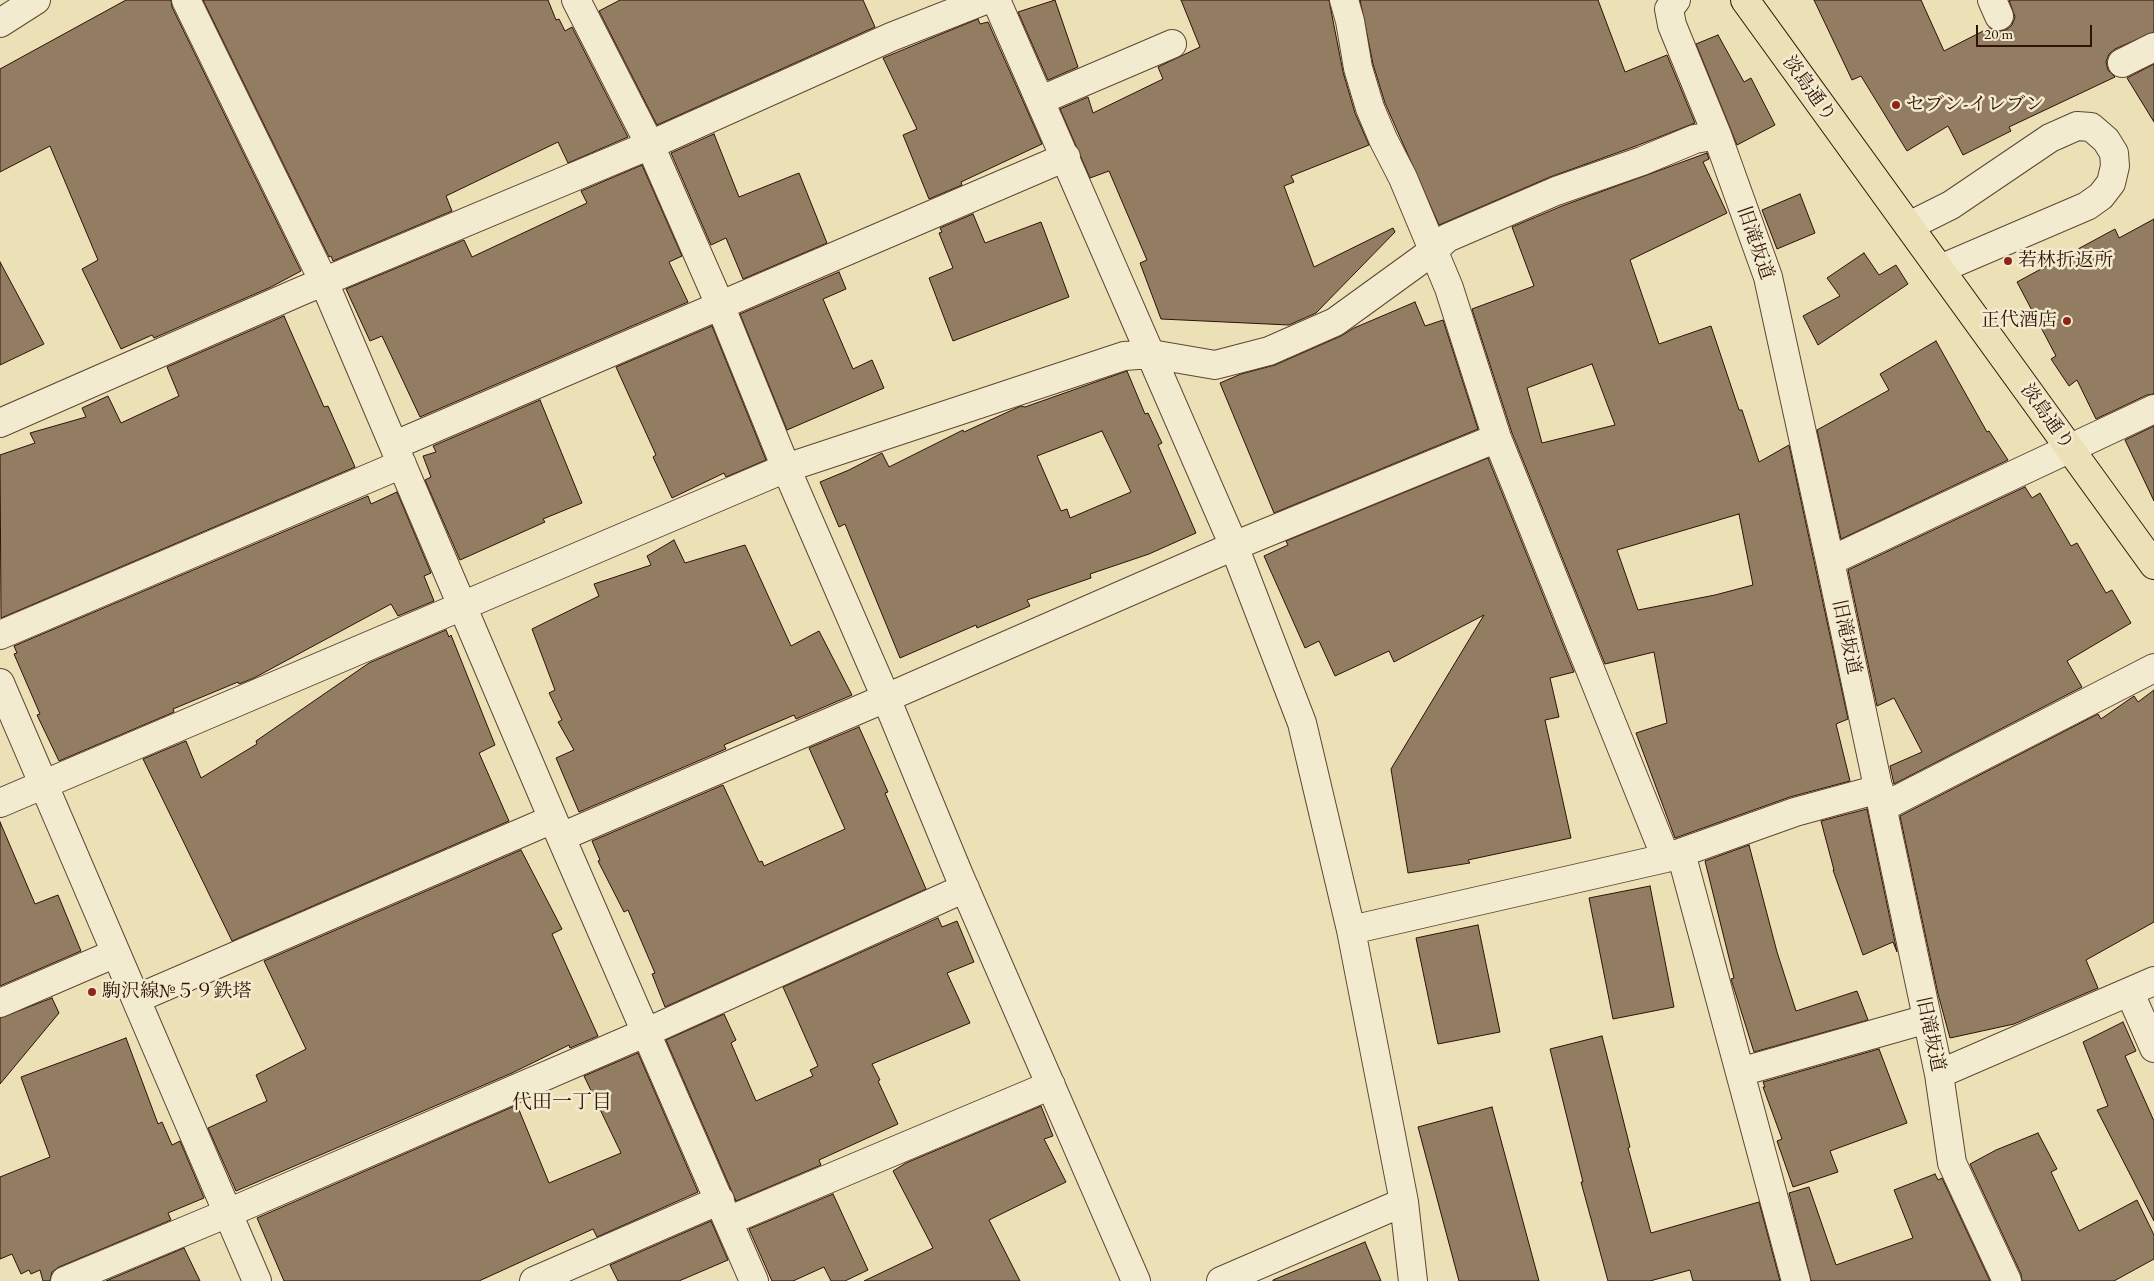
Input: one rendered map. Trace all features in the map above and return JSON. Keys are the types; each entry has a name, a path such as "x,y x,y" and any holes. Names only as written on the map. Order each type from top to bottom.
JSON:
{"main road":[{"name":"淡島通り","path":"1745,0 2154,564"}],"street":[{"path":"0,23 36,0"},
{"path":"186,0 324,282 557,828 754,1281"},
{"path":"576,0 650,145 720,305 786,468 886,698 965,888 1136,1281"},
{"path":"0,423 324,282 650,145 891,37 985,0"},
{"path":"996,0 1234,546 1302,723 1351,930 1404,1202 1413,1281"},
{"path":"1344,0 1350,21 1358,68 1370,108 1449,288 1496,438 1674,856 1740,1072 1796,1281"},
{"name":"旧滝坂道","path":"1676,0 1669,9 1672,25 1717,135 1768,277 1939,1074 1952,1163 2007,1281"},
{"path":"1041,100 1172,44"},
{"path":"2122,63 2154,47"},
{"path":"1908,226 1951,206 2050,138 2077,126 2091,128 2106,140 2114,153 2115,166 2110,183 2101,196 2087,206 1940,269"},
{"path":"0,803 786,468 1124,356 1151,354 1215,365 1269,351 1334,322 1433,251 1447,238 1538,198 1642,161 1695,139 1717,135"},
{"path":"0,635 720,305 1066,157"},
{"path":"1830,560 2154,409"},
{"path":"136,999 557,828 886,698 1234,546 1496,438"},
{"path":"1351,930 1674,856 1795,812 1881,798 2154,668"},
{"path":"0,683 257,1281"},
{"path":"65,1281 228,1213 647,1032 965,888"},
{"path":"0,1002 116,953"},
{"path":"1939,1074 2154,981"},
{"path":"2130,993 2154,1048"},
{"path":"1740,1072 1927,1019"},
{"path":"534,1281 1051,1086"},
{"path":"1220,1281 1404,1202"}],"building":[{"path":"126,0 171,0 172,7 301,271 271,287 154,338 152,335 121,349 82,269 98,260 50,146 0,172 0,69"},
{"path":"203,0 548,0 556,20 559,19 565,31 572,27 628,137 568,163 558,142 446,196 452,211 333,261 331,256 329,257"},
{"path":"620,0 863,0 875,27 657,125 599,11"},
{"path":"1055,0 1078,67 1048,80 1018,12"},
{"path":"1181,0 1329,0 1343,72 1355,113 1369,145 1291,176 1294,182 1284,186 1314,267 1393,228 1395,232 1316,313 1289,325 1161,319 1140,263 1147,260 1109,171 1090,178 1060,109 1088,97 1093,113 1163,79 1158,67 1200,47"},
{"path":"1360,0 1598,0 1625,72 1667,55 1695,123 1550,177 1439,225 1385,103 1373,64"},
{"path":"1814,0 1921,0 1944,51 1989,28 1997,31 2006,30 2012,25 2015,17 2009,0 2154,0 2154,32 2115,49 2109,54 2106,62 2108,70 2115,77 2009,127 2011,131 1963,155 1948,126 1907,151 1861,76 1852,80"},
{"path":"978,19 980,24 988,22 1042,144 961,182 962,185 929,199 903,135 917,129 883,58"},
{"path":"1718,35 1744,82 1751,78 1775,125 1737,145 1696,44"},
{"path":"2154,64 2154,122 2127,78"},
{"path":"714,134 739,197 799,173 827,243 743,279 726,238 711,245 671,153"},
{"path":"1707,153 1709,159 1703,162 1727,213 1630,260 1659,344 1711,326 1739,410 1742,410 1759,462 1789,445 1848,719 1836,724 1850,781 1790,797 1675,838 1636,733 1667,723 1654,652 1605,664 1512,433 1472,309 1534,286 1512,227 1562,206","holes":["1592,364 1615,425 1542,443 1527,388","1739,514 1753,585 1715,595 1638,610 1617,550"]},
{"path":"642,165 682,256 669,262 688,302 420,417 382,336 370,341 346,289 464,240 472,257 587,203 581,191"},
{"path":"1800,194 1815,233 1777,249 1762,210"},
{"path":"973,214 985,243 1041,222 1069,297 953,341 929,278 953,268 939,233 942,232 940,228"},
{"path":"2154,219 2154,394 2147,395 2096,419 2077,380 2069,386 2051,359 2056,356 2017,282 2115,229 2119,238"},
{"path":"1864,253 1879,275 1896,265 1908,284 1818,345 1803,316 1840,296 1827,278"},
{"path":"0,262 44,344 0,365"},
{"path":"839,272 846,289 823,299 853,369 872,360 884,388 787,430 740,314"},
{"path":"1415,302 1425,326 1443,320 1478,429 1274,513 1220,383 1241,374 1275,365"},
{"path":"284,316 324,407 328,406 355,467 1,618 0,455 35,443 30,433 86,417 82,408 108,396 121,423 179,396 167,367"},
{"path":"712,326 766,460 726,477 724,473 672,498 653,457 656,455 616,367"},
{"path":"1936,341 1987,432 1989,431 2008,460 1841,539 1817,430 1889,390 1880,374"},
{"path":"1127,371 1145,414 1148,413 1162,443 1158,445 1196,533 1149,554 1090,574 1091,578 1027,600 1030,606 977,628 976,625 900,658 845,524 839,527 820,482 882,453 889,467 963,430 964,432 1021,406 1025,407","holes":["1102,431 1131,492 1070,518 1067,509 1061,511 1037,456"]},
{"path":"540,400 582,503 543,519 545,522 460,560 425,480 431,477 423,456 436,452 433,446"},
{"path":"2154,426 2154,501 2125,440"},
{"path":"1488,458 1574,672 1550,678 1559,717 1545,720 1571,838 1468,860 1470,863 1408,873 1391,769 1484,615 1394,662 1389,651 1335,676 1319,641 1305,648 1264,556 1288,545 1286,541"},
{"path":"2025,487 2032,498 2040,493 2071,546 2077,543 2106,593 2112,590 2131,623 2067,661 2082,687 1894,784 1890,766 1922,752 1894,698 1877,706 1848,570"},
{"path":"397,492 431,573 424,576 434,601 398,616 391,604 254,678 239,684 238,682 173,709 174,712 59,761 37,715 40,714 14,654 17,653 14,646 368,496 371,504"},
{"path":"674,540 685,563 745,545 791,646 819,631 852,695 796,719 794,715 724,745 726,749 579,812 556,758 574,750 558,722 562,720 549,693 555,690 532,629 599,596 594,584 651,565 647,556"},
{"path":"446,630 449,637 451,635 495,745 479,753 509,821 232,941 143,759 186,741 201,778 257,744 256,741 369,663"},
{"path":"2154,690 2154,922 2086,960 2098,988 2014,1024 1950,1038 1938,994 1900,816 2098,714 2101,719 2134,696 2138,702"},
{"path":"859,727 888,792 885,793 926,889 665,1007 652,974 655,973 628,910 624,912 598,861 600,860 592,841 723,785 759,862 762,861 764,866 845,829 809,748"},
{"path":"1867,809 1897,952 1893,942 1863,955 1833,870 1821,821"},
{"path":"0,822 35,904 58,895 81,951 0,986"},
{"path":"1749,845 1777,952 1796,1011 1857,991 1868,1020 1754,1052 1731,979 1734,978 1705,861"},
{"path":"521,850 562,929 552,934 598,1036 570,1048 569,1045 512,1073 236,1191 208,1128 267,1101 256,1075 306,1049 264,961"},
{"path":"1650,886 1674,1007 1613,1019 1589,898"},
{"path":"938,918 942,927 957,921 974,962 947,973 970,1023 872,1064 898,1124 819,1160 821,1165 736,1201 666,1040 724,1014 736,1040 731,1043 756,1101 813,1076 810,1070 818,1066 783,987"},
{"path":"1478,925 1500,1032 1438,1044 1416,938"},
{"path":"52,998 59,1013 0,1084 0,1018"},
{"path":"2123,1022 2136,1051 2125,1056 2154,1121 2154,1221 2097,1110 2108,1106 2083,1042"},
{"path":"1602,1036 1630,1147 1628,1148 1651,1233 1759,1202 1780,1281 1693,1281 1690,1270 1650,1281 1608,1281 1581,1182 1583,1182 1550,1049"},
{"path":"126,1038 158,1124 162,1122 172,1145 180,1141 204,1198 168,1213 171,1220 59,1267 52,1272 50,1281 43,1281 40,1270 31,1274 29,1270 21,1274 12,1254 0,1259 0,1177 50,1157 21,1077"},
{"path":"1879,1049 1907,1123 1830,1151 1838,1172 1793,1187 1777,1141 1782,1139 1763,1087 1765,1087 1763,1082"},
{"path":"638,1053 698,1192 597,1237 593,1229 479,1281 284,1281 257,1218 517,1105 549,1183 621,1153 584,1076"},
{"path":"1041,1106 1053,1136 1044,1139 1066,1182 989,1220 1020,1281 864,1281 933,1248 893,1171 906,1163"},
{"path":"1492,1107 1539,1281 1459,1281 1418,1127"},
{"path":"2038,1133 2057,1169 2051,1172 2079,1231 2137,1200 2154,1235 2154,1259 2114,1281 2022,1281 2021,1274 1970,1164 1996,1150"},
{"path":"1935,1174 1938,1180 1942,1178 1990,1281 1811,1281 1789,1193 1809,1187 1836,1265 1913,1238 1894,1190"},
{"path":"833,1194 868,1270 845,1281 831,1281 824,1267 793,1281 772,1281 749,1229"},
{"path":"711,1221 728,1260 679,1281 618,1281 610,1265"},
{"path":"1365,1242 1381,1281 1273,1281 1273,1280"},
{"path":"184,1248 200,1281 106,1281"}],"place":[{"name":"セブン-イレブン","path":"1896,105"},
{"name":"若林折返所","path":"2008,261"},
{"name":"正代酒店","path":"2067,321"},
{"name":"駒沢線№５９鉄塔","path":"92,992"}],"district":[{"name":"代田一丁目","path":"562,1103"}]}
